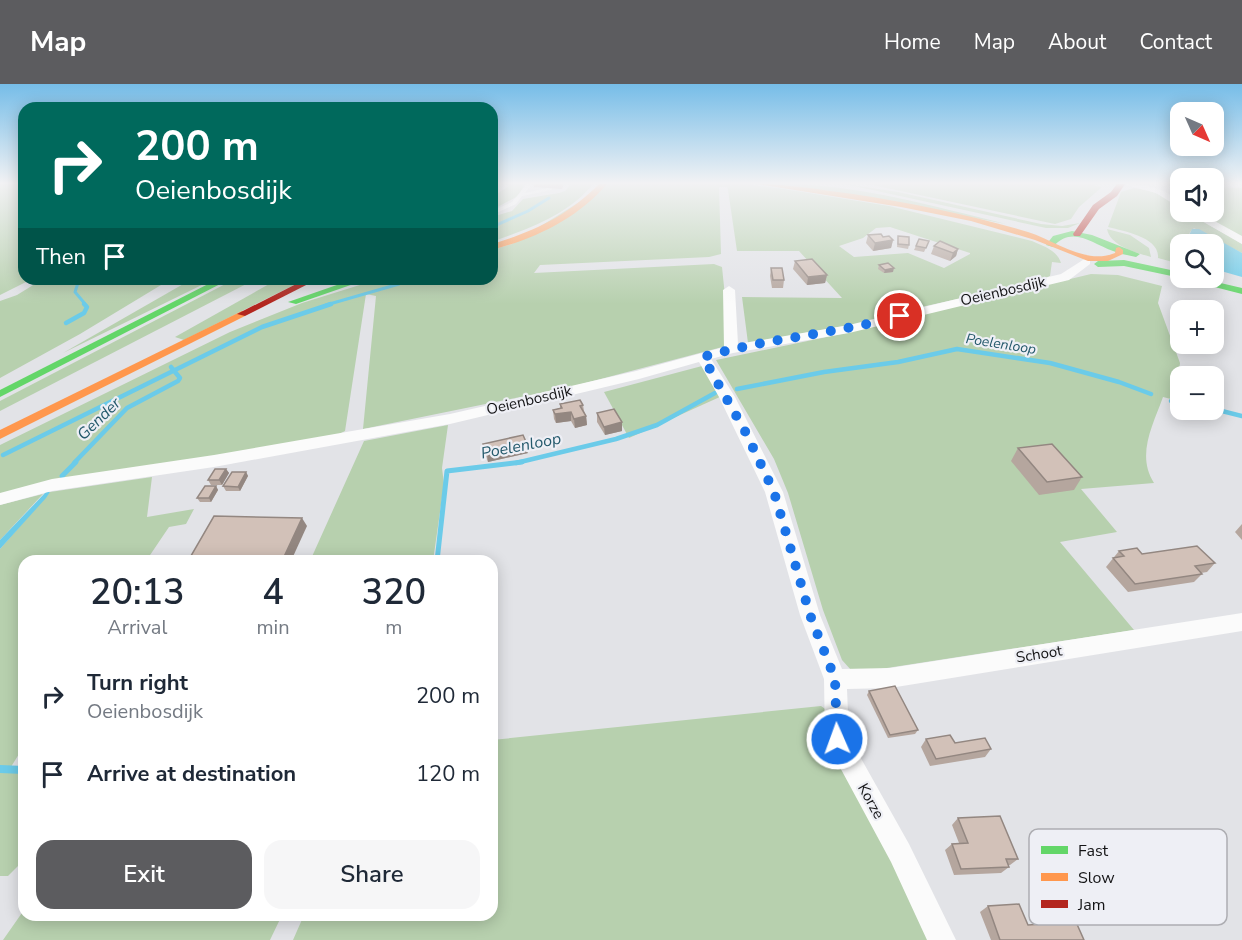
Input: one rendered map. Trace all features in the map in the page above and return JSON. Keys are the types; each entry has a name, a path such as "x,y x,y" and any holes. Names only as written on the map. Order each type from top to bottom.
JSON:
{"main road":[{"path":"498,245 553,224"},
{"path":"995,224 1055,238 1078,233 1101,232 1114,244 1117,257"},
{"path":"1078,233 1084,224"},
{"path":"1078,233 1098,239 1117,257 1170,272"},
{"path":"1055,238 1069,258 1088,261 1117,257 1170,265"},
{"path":"1055,238 1072,255 1088,261"},
{"path":"1224,277 1242,282"},
{"path":"0,394 214,285"},
{"path":"0,435 301,285"},
{"path":"120,375 269,311 345,285"},
{"path":"1224,286 1242,291"},
{"path":"0,385 114,320"}],"street":[{"path":"1212,224 1242,241"},
{"name":"Oeienbosdijk","path":"1054,279 1062,271 1069,258"},
{"name":"Oeienbosdijk","path":"0,499 52,485 214,461 450,419 639,375 731,349 849,329 1054,279 1072,274 1088,261"},
{"path":"729,290 731,349"},
{"name":"Korze","path":"703,357 764,469 786,532 810,615 835,679 837,739 900,853 942,940"},
{"name":"Schoot","path":"835,679 890,678 1242,622"}],"green space":[{"path":"0,224 18,224 18,285 20,285 0,295"},
{"path":"498,224 538,224 498,240"},
{"path":"544,224 720,224 721,254 709,257 540,265 534,273 714,264 722,267 730,345 574,386 363,429 376,296 366,294 345,431 339,434 0,495 0,445 230,332 302,303 360,285 498,285 498,248 512,244"},
{"path":"733,224 962,224 1032,241 1053,252 1061,263 1052,262 1050,276 1038,281 917,308 873,321 748,343 742,297 842,298 799,251 737,251","holes":["890,227 970,254 944,268 908,253 854,257 839,246 863,238 876,228"]},
{"path":"1027,224 1062,226 1078,224 1068,228 1046,228"},
{"path":"1109,224 1208,224 1242,244 1242,253 1224,244 1224,234 1206,234 1194,228 1189,234 1170,234 1170,261 1158,258 1153,245 1131,233 1108,227"},
{"path":"1216,224 1242,224 1242,239"},
{"path":"1107,229 1130,235 1149,248 1151,257 1119,244 1109,235"},
{"path":"1091,274 1118,275 1162,286 1158,303 1170,336 1170,354 1177,354 1180,363 1180,366 1170,366 1170,399 1163,397 1148,440 1146,462 1154,483 1081,489 1117,532 1060,542 1134,630 861,672 851,670 842,660 823,610 788,493 774,459 716,360 846,333"},
{"path":"33,285 161,285 80,334 0,378 0,301 17,295"},
{"path":"182,285 202,285 63,353"},
{"path":"223,285 244,285 0,411 0,401"},
{"path":"267,285 294,285 184,340 175,337"},
{"path":"702,366 722,396 629,438 604,392"},
{"path":"448,425 442,468 444,484 434,555 313,555 364,441"},
{"path":"152,477 147,517 194,509 186,524 169,527 150,555 18,555 18,756 9,770 18,771 18,866 8,876 0,876 0,549 50,492"},
{"path":"43,494 0,540 0,505"},
{"path":"821,706 828,711 931,940 293,940 301,921 498,921 498,739"},
{"path":"18,919 18,921 279,921 270,940 3,940"}],"water":[{"path":"1192,229 1199,229 1208,234 1190,234"},
{"path":"1224,243 1242,253 1242,277 1224,272"},
{"path":"46,492 50,492 0,549 0,540"}],"building":[{"path":"881,234 893,240 875,243 868,235"},
{"path":"898,236 909,237 909,245 898,244"},
{"path":"919,239 929,241 926,248 916,246"},
{"path":"940,241 958,249 953,253 934,246"},
{"path":"812,259 827,275 808,277 795,261"},
{"path":"888,263 894,268 885,270 879,265"},
{"path":"771,268 782,268 784,280 773,280"},
{"path":"580,400 583,405 580,406 586,416 574,419 571,412 555,414 553,410 562,408 560,404"},
{"path":"614,409 622,422 604,427 597,413"},
{"path":"523,435 527,444 487,453 483,444"},
{"path":"1052,444 1082,477 1047,482 1018,448"},
{"path":"215,469 226,469 219,480 208,480"},
{"path":"232,472 246,472 238,487 223,486"},
{"path":"205,486 216,486 209,498 197,498"},
{"path":"214,516 302,518 285,555 191,555"},
{"path":"1197,546 1215,563 1195,566 1202,574 1135,584 1113,558 1124,556 1119,551 1137,548 1142,554"},
{"path":"895,686 918,730 890,735 869,691"},
{"path":"950,735 955,743 985,738 991,749 936,759 926,739"},
{"path":"1000,816 1018,859 1006,859 1009,867 961,869 952,844 968,843 958,818"},
{"path":"1019,904 1028,925 1077,925 1084,940 1000,940 988,906"}],"waterway":[{"name":"Gender","path":"77,285 75,292 86,305"},
{"path":"326,305 396,285"},
{"name":"Gender","path":"66,323 84,313 87,307 84,304"},
{"path":"174,371 262,327 331,304"},
{"name":"Poelenloop","path":"737,389 824,372 898,362 957,349 1050,363 1119,382 1151,394"},
{"name":"Gender","path":"171,367 174,371"},
{"path":"3,455 174,371"},
{"name":"Gender","path":"74,463 127,408 178,381 180,378 174,371"},
{"name":"Poelenloop","path":"518,462 616,439 657,425 715,393"},
{"name":"Poelenloop","path":"1224,412 1242,416"},
{"name":"Gender","path":"62,476 76,462"},
{"name":"Poelenloop","path":"438,555 447,471 518,462"},
{"name":"Poelenloop","path":"0,769 18,770"}],"traffic: fast":[{"path":"1050,245 1056,238 1072,233 1136,254"},
{"path":"1098,264 1124,263 1170,273"},
{"path":"0,394 213,285"},
{"path":"293,302 345,285"},
{"path":"1224,286 1242,291"}],"traffic: slow":[{"path":"498,245 552,224"},
{"path":"990,224 1038,238 1088,259 1108,259 1119,254 1119,250"},
{"path":"0,435 242,314"}],"traffic: jam":[{"path":"1077,234 1084,224"},
{"path":"242,314 301,285"}],"route":[{"path":"837,739 835,679 810,615 774,492 746,433 703,357 731,349 849,329 900,316"}]}
